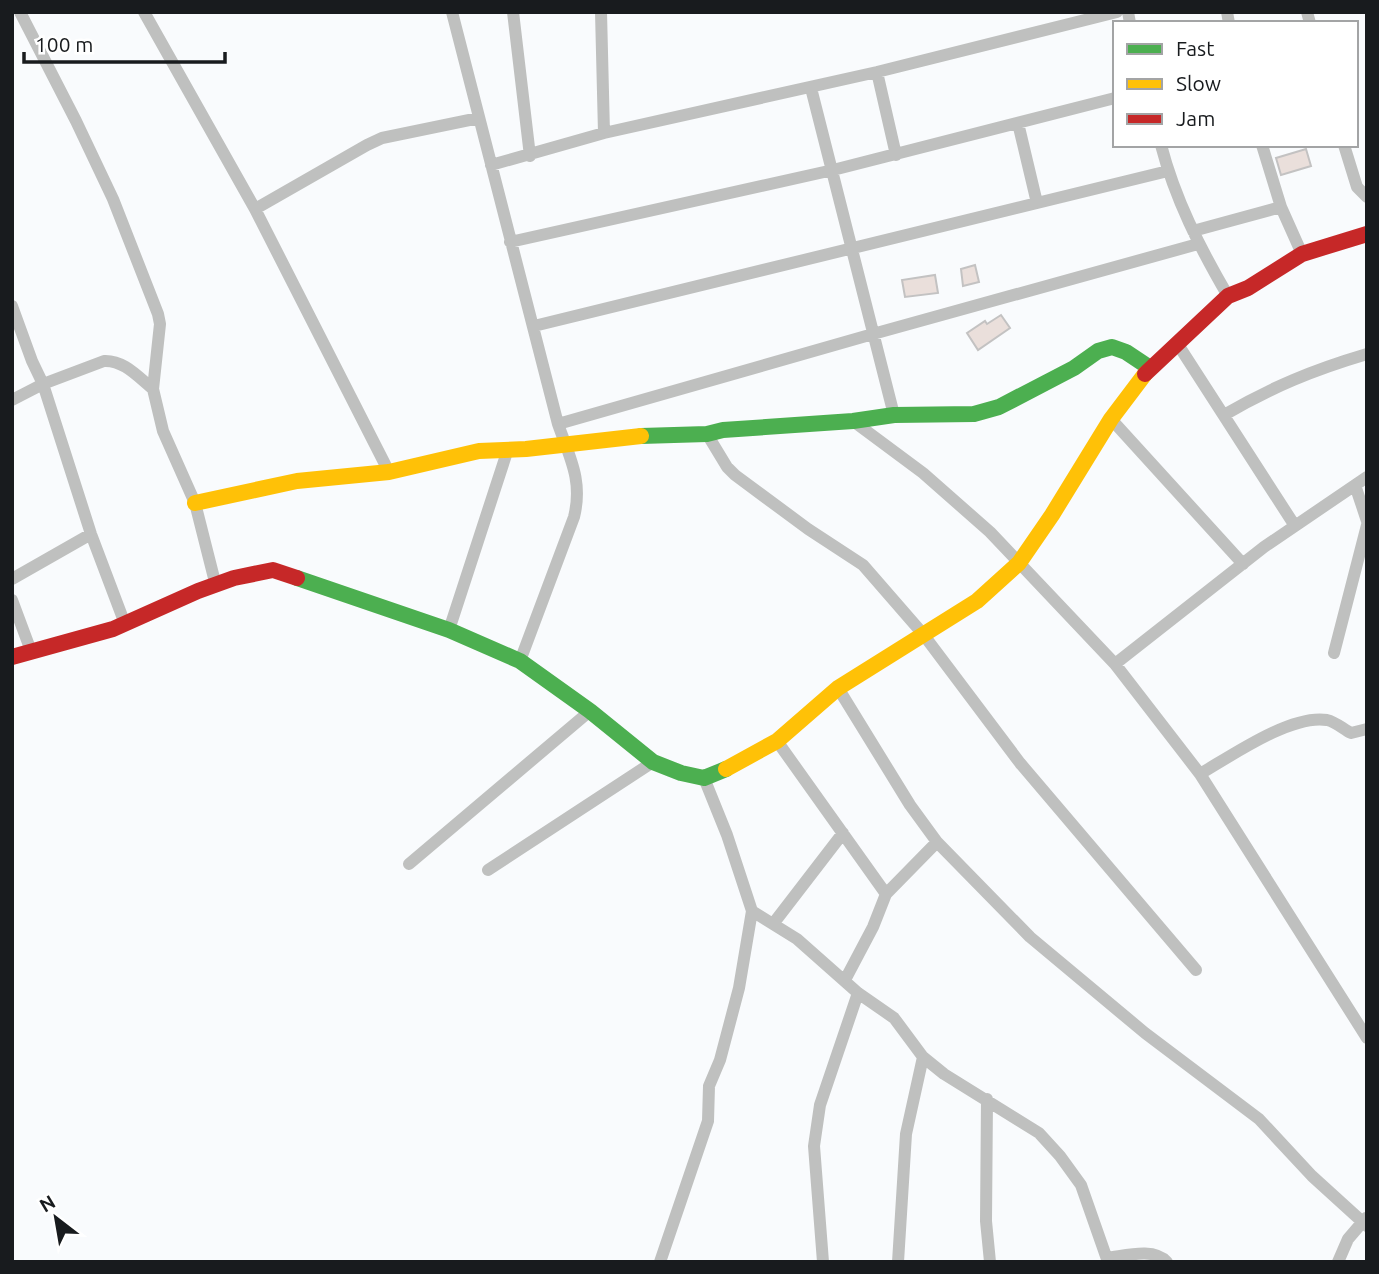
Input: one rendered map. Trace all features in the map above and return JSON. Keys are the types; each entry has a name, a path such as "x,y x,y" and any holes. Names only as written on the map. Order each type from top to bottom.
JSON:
{"street":[{"path":"20,12 113,199 159,314 153,389 163,431 195,503 215,582"},
{"path":"452,12 558,424 578,478 579,498 575,517 520,661"},
{"path":"513,12 530,156"},
{"path":"601,12 604,133"},
{"path":"491,165 604,133 811,88 1117,12"},
{"path":"150,14 255,209 389,472"},
{"path":"877,72 896,155"},
{"path":"811,88 894,415"},
{"path":"510,242 896,155 1113,98"},
{"path":"255,209 382,138 479,118"},
{"path":"1018,123 1037,203"},
{"path":"1162,147 1168,171 1198,244 1228,296"},
{"path":"1263,147 1280,207 1303,254"},
{"path":"1345,147 1357,187 1367,197"},
{"path":"534,326 1168,171"},
{"path":"1193,231 1280,207"},
{"path":"12,657 125,624 215,582 248,573 273,570 449,630 520,661 590,711 653,762 681,773 704,778 730,768 777,740 838,688 977,601 1019,563 1111,419 1150,368 1228,296 1248,288 1303,254 1367,234"},
{"path":"558,424 1198,244"},
{"path":"12,306 43,384 91,534 125,624"},
{"path":"1177,343 1295,526"},
{"path":"195,503 297,481 389,472 459,454 624,436 707,434 723,430 853,421 894,415 974,414 999,407 1074,368 1098,351 1112,347 1126,352 1150,368"},
{"path":"1224,415 1287,381 1367,354"},
{"path":"12,400 43,384 104,361 114,360 153,389"},
{"path":"1111,419 1243,564"},
{"path":"853,421 923,473 990,532 1115,664 1200,774 1367,1038"},
{"path":"707,434 735,475 808,529 863,565 923,634 1020,763 1196,970"},
{"path":"449,630 508,449"},
{"path":"1115,664 1243,564 1367,477"},
{"path":"1335,653 1367,523 1355,485"},
{"path":"12,579 91,534"},
{"path":"12,600 30,651"},
{"path":"838,688 910,805 937,842 1030,937 1145,1033 1259,1119 1312,1176 1365,1221 1348,1239 1338,1262"},
{"path":"409,864 590,711"},
{"path":"1200,774 1270,733 1288,727 1325,720 1352,733 1367,729"},
{"path":"777,740 886,894"},
{"path":"488,870 653,762"},
{"path":"660,1262 708,1121 709,1086 740,988 752,911 727,835 704,778"},
{"path":"773,924 843,833"},
{"path":"845,980 873,928 886,894 937,842"},
{"path":"752,911 797,939 858,993 894,1018 923,1057 944,1074 1039,1133 1060,1156 1080,1185 1107,1260 1151,1254 1163,1257 1167,1262"},
{"path":"823,1262 814,1146 820,1105 858,993"},
{"path":"898,1262 906,1134 923,1057"},
{"path":"987,1099 986,1221 990,1262"}],"building":[{"path":"1306,149 1311,166 1281,175 1276,158"},
{"path":"975,265 979,282 963,286 961,269"},
{"path":"935,275 938,293 905,297 902,280"},
{"path":"1001,315 1010,328 978,350 967,333 985,321 987,324"}],"traffic: fast":[{"path":"641,436 707,434 723,430 853,421 894,415 974,414 999,407 1074,368 1098,351 1112,347 1126,352 1150,368"},
{"path":"297,578 449,630 520,661 590,711 653,762 681,773 704,778 726,769"}],"traffic: slow":[{"path":"726,769 777,741 838,688 977,601 1019,563 1111,419 1145,374"},
{"path":"195,503 297,481 389,472 479,451 526,449 641,436"}],"traffic: jam":[{"path":"1145,374 1228,296 1248,288 1302,254 1367,234"},
{"path":"12,657 113,629 234,578 273,570 297,578"}]}
